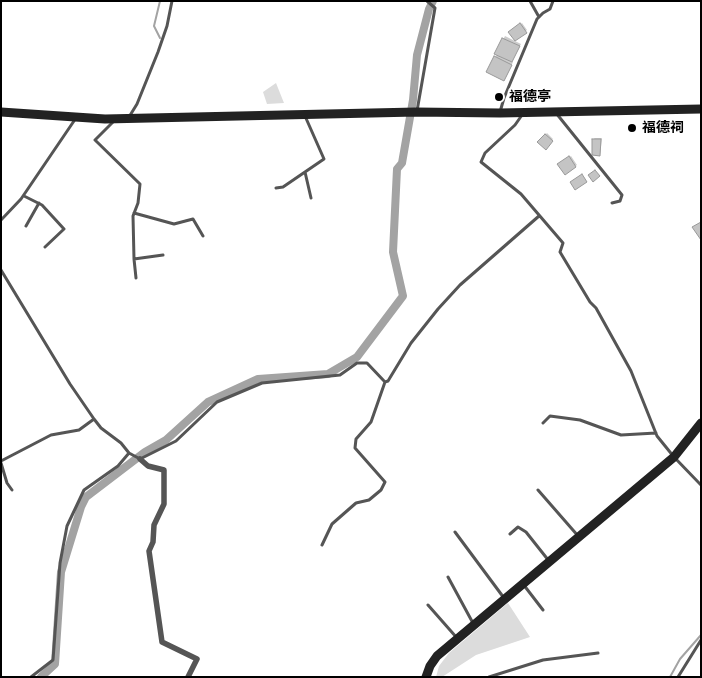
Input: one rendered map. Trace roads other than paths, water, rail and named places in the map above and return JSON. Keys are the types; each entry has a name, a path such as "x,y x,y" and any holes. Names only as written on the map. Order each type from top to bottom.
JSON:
{"main road":[{"path":"4,114 76,118 128,118 701,109"},
{"path":"426,677 430,666 437,656 674,457 701,423"}],"street":[{"path":"140,459 148,466 164,470 164,504 154,524 153,542 149,551 162,642 197,659 188,677"}],"lane":[{"path":"128,118 137,104 158,52 167,26 172,1"},
{"path":"416,112 435,8 427,1"},
{"path":"530,1 539,17"},
{"path":"500,113 504,98 539,17 550,9 553,1"},
{"path":"524,112 515,124 485,153 481,162 521,194 563,243 560,252 590,302 596,308 631,371 656,432 674,457 701,485"},
{"path":"555,112 622,195 620,201 612,203"},
{"path":"276,188 283,187 324,159 304,115"},
{"path":"1,220 24,196 76,118"},
{"path":"116,118 95,140 140,184 138,202 134,213 136,278"},
{"path":"305,172 311,198"},
{"path":"24,196 39,203 64,229 45,246"},
{"path":"26,226 39,203"},
{"path":"134,213 174,224 193,219 203,236"},
{"path":"322,545 332,524 356,503 369,500 381,490 385,482 355,448 356,439 371,422 385,382 388,381 410,342 460,285 539,216"},
{"path":"134,259 163,255"},
{"path":"1,270 70,384 94,419 101,428 121,443 129,453 140,459 176,441 217,402 262,382 340,375 357,363 367,363 385,382"},
{"path":"543,423 550,416 580,420 621,435 656,432"},
{"path":"12,490 7,483 1,462 51,435 79,430 94,419"},
{"path":"31,677 53,660 60,563 67,526 84,490 118,466 129,453"},
{"path":"538,490 579,537"},
{"path":"510,534 518,527 526,532 549,562"},
{"path":"456,532 505,599"},
{"path":"448,577 474,625"},
{"path":"523,584 543,610"},
{"path":"428,605 458,638"},
{"path":"678,677 701,640"},
{"path":"490,677 543,660 598,652"}],"waterway":[{"path":"160,1 154,26 160,38"},
{"path":"41,677 55,664 61,572 81,507 86,497 145,452 166,440 208,402 258,379 328,374 357,357 403,296 393,252 397,169 402,163 413,100 417,55 429,9 433,1"},
{"path":"670,677 680,659 701,635"}],"place":[{"name":"福德亭","path":"499,97"},
{"name":"福德祠","path":"632,128"}]}
